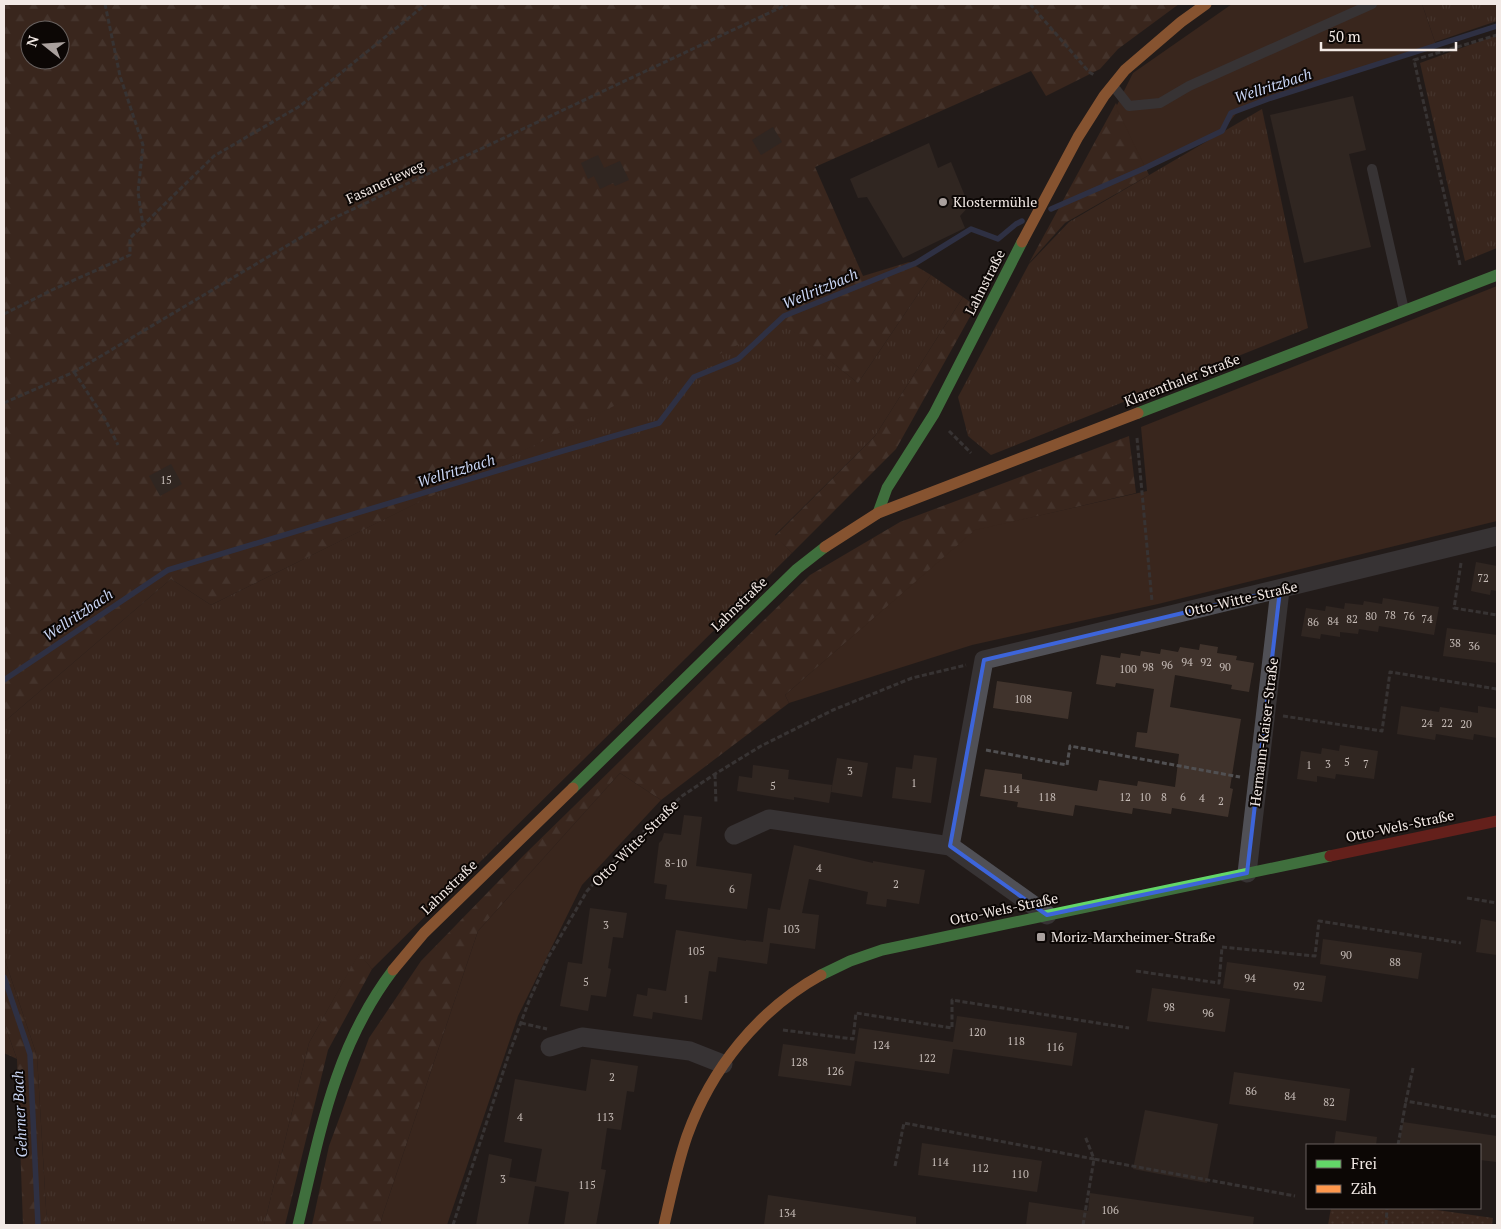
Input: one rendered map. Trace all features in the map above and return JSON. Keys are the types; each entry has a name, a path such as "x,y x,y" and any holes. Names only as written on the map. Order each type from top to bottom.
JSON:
{"street":[{"name":"Lahnstraße","path":"298,1225 324,1116 336,1075 363,1016 376,994 407,952 424,933 797,570 830,542 878,513 892,478 934,414 1051,188 1092,114 1125,70 1149,48 1206,4"},
{"name":"Klarenthaler Straße","path":"878,513 1497,275"},
{"name":"Otto-Witte-Straße","path":"984,660 1280,590 1497,536"},
{"name":"Hermann-Kaiser-Straße","path":"1248,873 1280,590"},
{"path":"950,846 984,660"},
{"path":"734,834 769,819 950,846 1047,915"},
{"name":"Otto-Wels-Straße","path":"664,1225 684,1146 692,1124 711,1083 723,1064 753,1026 771,1009 804,985 832,968 882,950 1497,821"},
{"path":"550,1047 582,1036 690,1051 723,1064"}],"lane":[{"path":"1112,85 1129,106 1160,103 1189,86 1372,4"},
{"path":"1372,169 1404,311"}],"path":[{"path":"105,4 120,76 143,146 138,192 143,225"},
{"path":"4,314 130,255 130,238 214,156 300,106 426,4"},
{"name":"Fasanerieweg","path":"4,403 74,372 332,219 788,4"},
{"path":"1030,4 1090,72 1112,85"},
{"path":"1465,288 1414,60 1497,35"},
{"path":"74,372 105,419 118,445"},
{"path":"934,414 976,459"},
{"path":"1134,415 1154,619"},
{"path":"1464,545 1454,608 1497,615"},
{"name":"Otto-Witte-Straße","path":"453,1225 509,1054 529,1001 550,956 587,891 629,845 682,796 761,746 833,710 912,678 984,660"},
{"path":"1266,713 1382,731 1390,672 1497,688"},
{"path":"968,747 1067,765 1070,746 1258,780"},
{"path":"715,774 716,804"},
{"path":"1467,898 1497,903"},
{"path":"1136,971 1219,983 1222,947 1314,956 1319,921 1461,943"},
{"path":"753,1026 853,1039 856,1013 952,1028 952,1000 1129,1028"},
{"path":"1398,1144 1413,1068"},
{"path":"1406,1102 1497,1117"},
{"path":"895,1166 904,1123 1295,1196"},
{"path":"1083,1225 1094,1159 1085,1136"},
{"path":"1386,1225 1387,1209"}],"highlighted area":[{"path":"1280,590 1247,873 1047,915 950,846 984,660"}],"green space":[{"path":"4,4 1179,4 1118,49 1100,69 1046,96 1031,71 815,167 863,276 909,262 931,275 858,383 782,323 211,605 171,579 4,722"},
{"path":"1232,4 1422,4 1436,45 1239,110 1222,131 1145,167 1116,107 1133,73"},
{"path":"1422,4 1497,4 1497,21 1435,42"},
{"path":"1497,35 1497,248 1465,261 1420,63"},
{"path":"1116,103 1149,175 1065,223 1029,263"},
{"path":"1262,109 1308,328 991,455 968,436 958,397 1029,264 1069,222"},
{"path":"931,275 963,297 875,436 775,535 792,553 372,969 359,954 309,1043 264,1225 47,1225 37,1056 4,957 4,722 171,579 211,605 782,322 858,383"},
{"path":"1497,286 1497,521 1158,604 972,645 789,703 785,695 975,530 1147,491 1141,427"},
{"path":"963,297 976,306 896,449 792,553 775,536 875,436"},
{"path":"1129,436 1136,493 975,531 785,695 789,703 661,800 620,773 478,931 380,1225 312,1225 329,1146 369,1038 421,961 524,855 810,575 900,522"},
{"path":"620,773 661,800 582,885 518,1016 447,1225 380,1225 478,931"},
{"path":"359,953 372,969 328,1050 285,1225 264,1225 309,1043"},
{"path":"4,957 37,1056 47,1225 23,1225 17,1059 4,1023"},
{"path":"4,1023 17,1059 4,1053"},
{"path":"1331,1209 1430,1209 1493,1218 1492,1225 1328,1225"}],"building":[{"path":"1353,96 1366,150 1349,154 1371,247 1304,263 1270,115"},
{"path":"773,127 782,142 761,155 752,140"},
{"name":"Klostermühle","path":"929,143 938,168 951,162 969,206 960,216 965,228 903,258 867,197 858,198 850,179"},
{"path":"598,155 604,168 620,161 629,180 615,186 613,183 600,189 594,176 588,179 581,163"},
{"path":"171,464 182,484 160,496 149,476"},
{"path":"1476,562 1497,566 1497,591 1491,590 1490,595 1471,591"},
{"path":"1383,598 1439,607 1434,635 1379,626 1378,632 1359,629 1358,634 1340,632 1340,637 1321,634 1320,639 1301,636 1306,608 1325,611 1326,606 1344,609 1345,603 1363,605 1364,601 1382,604"},
{"path":"1447,628 1497,635 1497,663 1443,656"},
{"path":"1200,644 1218,647 1217,653 1237,656 1236,660 1254,663 1249,692 1231,689 1232,685 1175,675 1170,707 1241,719 1230,788 1233,789 1228,817 1172,808 1171,814 1133,808 1132,814 1075,805 1073,816 1017,807 1018,802 980,796 985,769 1022,774 1022,779 1097,791 1099,780 1137,786 1138,781 1175,787 1179,754 1135,747 1137,732 1147,733 1154,689 1116,683 1115,687 1096,684 1101,655 1120,658 1121,653 1140,656 1141,651 1160,654 1161,649 1178,652 1180,647 1199,650"},
{"path":"997,681 1072,692 1068,719 993,708"},
{"path":"1401,706 1439,712 1440,707 1478,713 1478,706 1497,709 1497,738 1474,734 1473,740 1436,734 1435,740 1397,734"},
{"path":"1340,745 1378,751 1374,779 1336,774 1335,779 1317,776 1317,782 1297,779 1301,751 1321,754 1322,748 1339,751"},
{"path":"914,755 937,758 931,803 892,798 896,767 912,769"},
{"path":"837,758 868,763 862,797 831,792"},
{"path":"753,765 789,770 788,779 832,785 829,803 794,797 794,800 737,791 739,776 752,778"},
{"path":"684,815 702,817 696,866 752,874 747,909 665,899 667,885 654,883 659,843 664,833 681,835"},
{"path":"794,845 873,863 873,861 925,870 919,904 887,899 886,907 866,904 868,892 809,879 802,913 819,915 815,949 770,943 767,964 718,957 716,972 709,971 702,1020 653,1012 652,1019 633,1016 637,994 647,996 648,988 666,991 676,930 763,942 768,908 780,910"},
{"path":"590,908 627,913 623,938 613,937 608,968 611,969 606,997 591,995 588,1011 560,1006 568,962 582,964"},
{"path":"1481,919 1497,922 1497,955 1476,952"},
{"path":"1323,939 1422,953 1418,979 1320,964"},
{"path":"1227,962 1326,976 1322,1002 1223,988"},
{"path":"1152,988 1230,999 1225,1032 1147,1021"},
{"path":"957,1016 1077,1033 1072,1066 953,1049 949,1074 855,1061 851,1086 778,1076 783,1044 855,1054 859,1028 953,1042"},
{"path":"591,1059 638,1066 634,1092 627,1091 621,1130 607,1128 601,1169 606,1170 596,1225 564,1225 569,1192 535,1186 528,1225 476,1225 489,1154 512,1159 509,1177 536,1182 542,1149 504,1142 515,1079 586,1091"},
{"path":"1234,1072 1350,1089 1346,1121 1229,1104"},
{"path":"1145,1110 1218,1124 1207,1183 1133,1169"},
{"path":"1403,1122 1497,1136 1497,1162 1481,1160 1481,1144 1399,1144"},
{"path":"1336,1131 1377,1137 1376,1144 1334,1144"},
{"path":"922,1143 1042,1161 1037,1192 918,1175"},
{"path":"1090,1193 1254,1217 1253,1225 1026,1225 1029,1202 1088,1211"},
{"path":"768,1195 916,1217 916,1225 764,1225"}],"waterway":[{"name":"Wellritzbach","path":"1051,209 1145,168 1222,131 1231,113 1268,99 1497,26"},
{"name":"Wellritzbach","path":"4,680 168,570 659,423 694,377 738,359 784,316 916,263 971,229 998,239 1022,221"},
{"name":"Gehrner Bach","path":"4,977 30,1054 38,1225"}],"traffic: fast":[{"path":"878,513 887,488 934,414 1022,242"},
{"path":"1138,413 1497,275"},
{"path":"573,788 797,569 825,547"},
{"path":"821,975 850,961 882,950 1330,856"},
{"path":"298,1225 322,1124 343,1061 356,1030 393,970"}],"traffic: slow":[{"path":"1022,242 1078,137 1104,96 1125,70 1181,22 1206,4"},
{"path":"825,547 878,513 1138,413"},
{"path":"393,970 424,933 573,788"},
{"path":"664,1225 687,1136 697,1111 723,1065 757,1024 798,989 821,975"}],"traffic: jam":[{"path":"1330,856 1497,821"}],"place":[{"name":"Klostermühle","path":"943,202"},
{"name":"Moriz-Marxheimer-Straße","path":"1041,937"}]}
